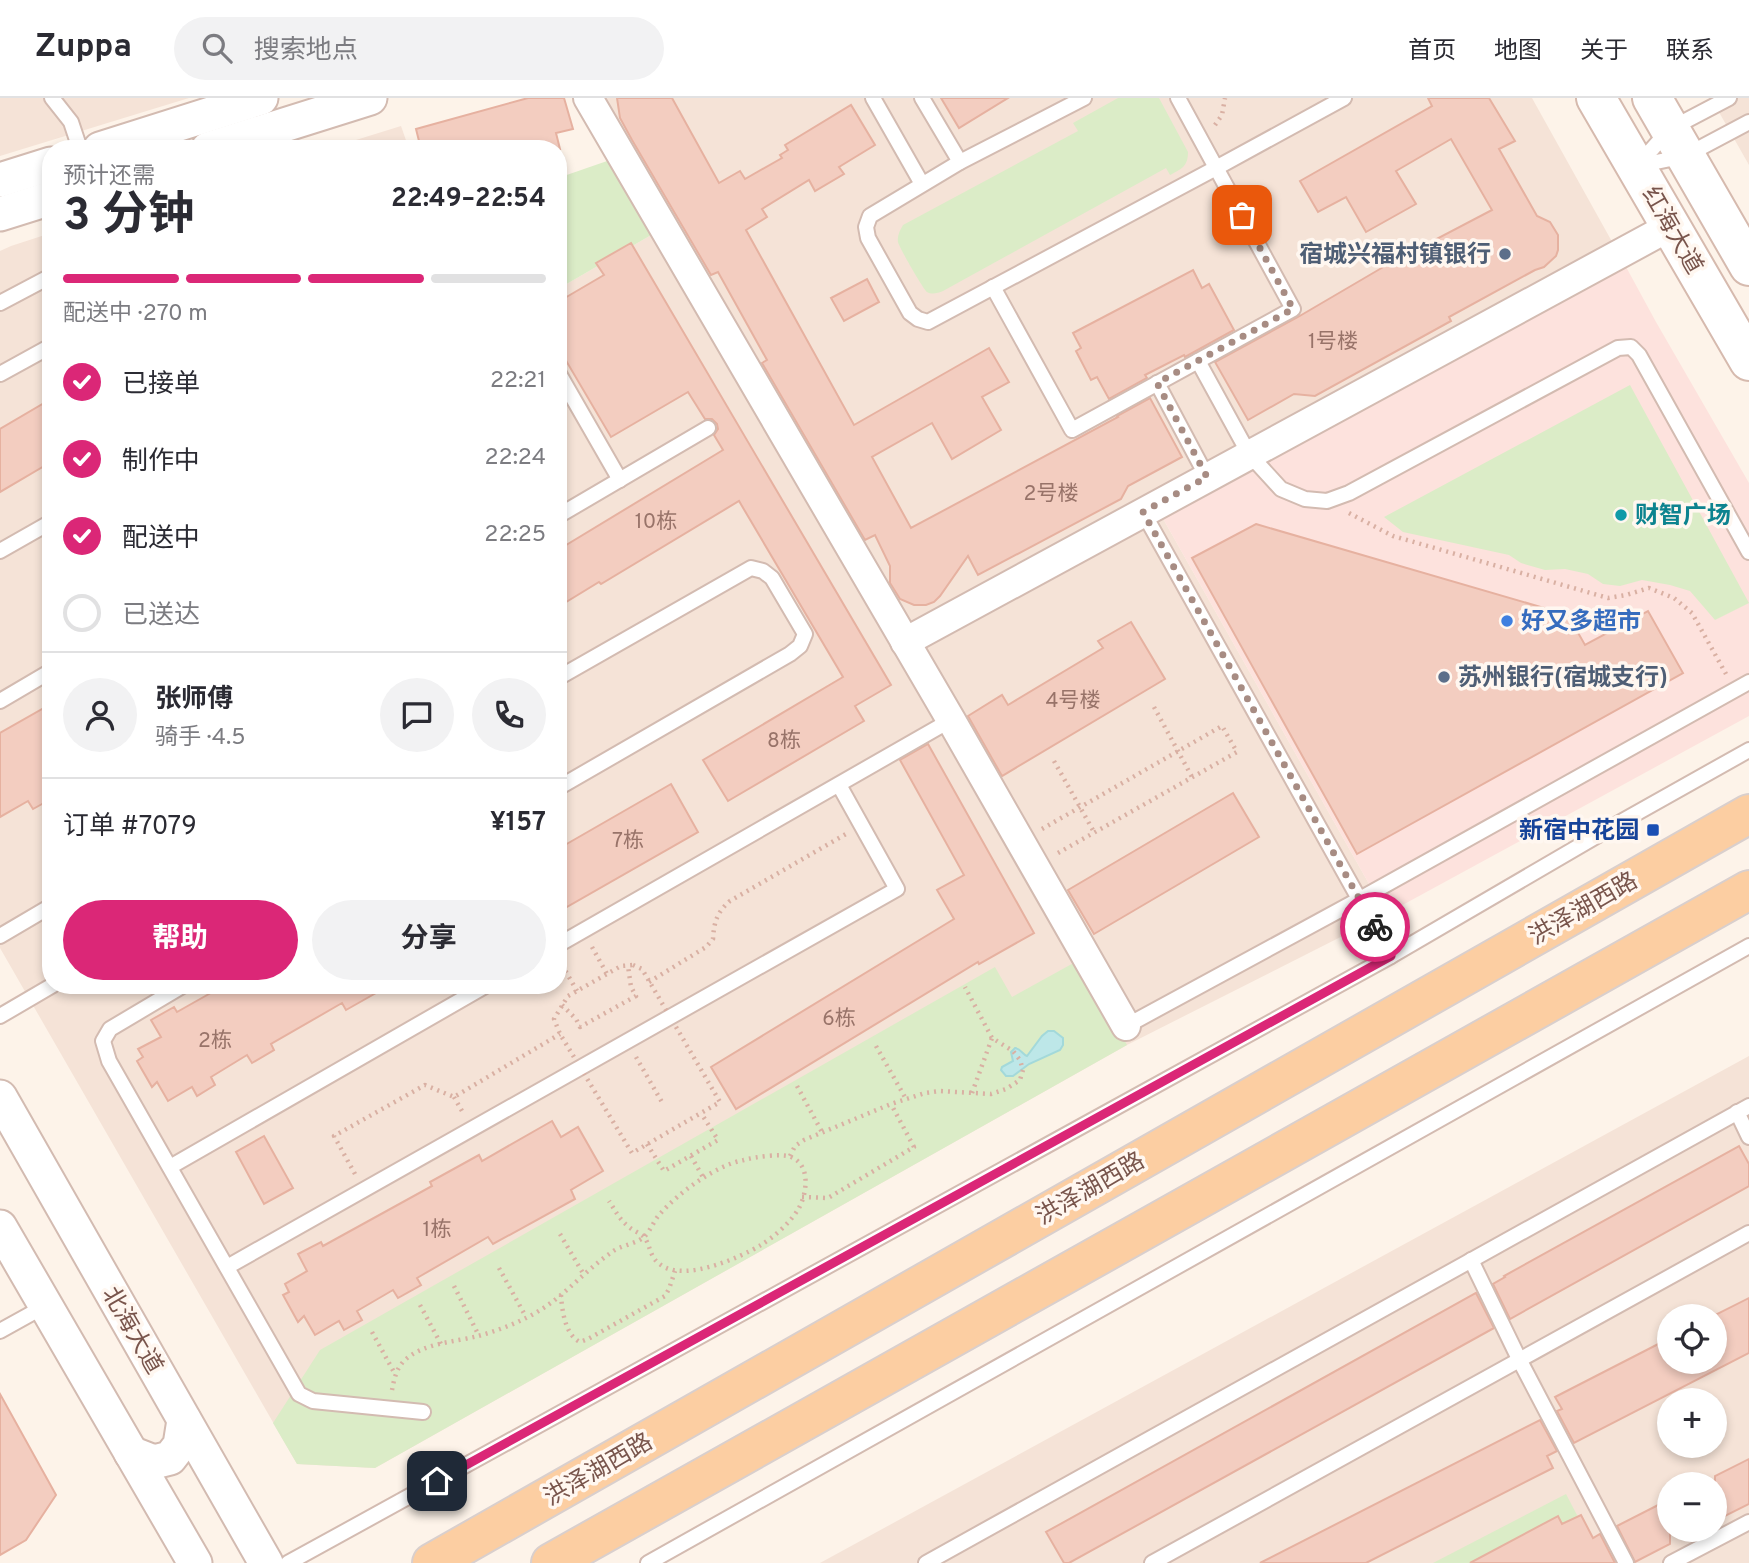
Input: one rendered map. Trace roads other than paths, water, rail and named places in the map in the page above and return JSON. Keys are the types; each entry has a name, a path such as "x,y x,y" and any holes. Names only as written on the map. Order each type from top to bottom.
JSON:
{"main road":[{"name":"红海大道","path":"1596,98 1749,361"},
{"name":"红海大道","path":"1669,128 1749,266"},
{"name":"洪泽湖西路","path":"428,1562 488,1547 1749,814"},
{"path":"551,1563 1749,890"}],"street":[{"path":"138,140 261,98"},
{"path":"237,140 370,98"},
{"path":"588,98 1126,1026"},
{"path":"0,180 42,167"},
{"path":"0,214 42,201"},
{"path":"905,642 1671,226"},
{"name":"北海大道","path":"0,1097 184,1420 278,1558"},
{"path":"0,1227 191,1559"},
{"path":"131,1453 154,1462 170,1458 180,1445 184,1420"}],"lane":[{"path":"52,98 71,122 77,140"},
{"path":"873,98 922,184"},
{"path":"922,98 960,162"},
{"path":"1084,98 960,162 870,216 866,227 868,238 910,313 918,319 929,321 1344,98"},
{"path":"993,287 1072,430 1293,309 1178,98"},
{"path":"1636,167 1669,128 1729,98"},
{"path":"1636,167 1669,128 1749,122"},
{"path":"0,303 42,281"},
{"path":"1198,361 1249,454 1281,489 1305,499 1327,501 1361,487 1618,348 1631,347 1639,355 1749,552"},
{"path":"0,374 42,351"},
{"path":"1157,383 1207,477"},
{"path":"567,389 620,480"},
{"path":"567,511 708,428"},
{"path":"1143,512 1391,956"},
{"path":"0,551 42,527"},
{"path":"567,673 751,568 763,571 772,578 805,635 800,646 790,654 567,783"},
{"path":"0,701 42,676"},
{"path":"1126,1026 1749,682"},
{"path":"567,940 951,720"},
{"path":"278,1558 1391,956 1749,750"},
{"path":"227,1267 897,888 839,785"},
{"path":"0,936 42,911"},
{"path":"648,1563 1749,946"},
{"path":"0,1016 42,991"},
{"path":"155,994 110,1028 103,1041 109,1061 299,1394 313,1401 423,1412"},
{"path":"170,1167 471,994"},
{"path":"926,1563 1743,1109 1749,1137"},
{"path":"1152,1563 1749,1233"},
{"path":"1471,1260 1520,1361 1626,1563"},
{"path":"0,1331 45,1306"},
{"path":"1671,1563 1749,1522"}],"water":[{"path":"1048,1031 1054,1031 1063,1038 1060,1050 1029,1064 1013,1076 1006,1076 1001,1070 1013,1061 1011,1052 1015,1048 1019,1049 1027,1056"}],"place":[{"name":"宿城兴福村镇银行","path":"1505,254"},
{"name":"财智广场","path":"1621,515"},
{"name":"好又多超市","path":"1507,621"},
{"name":"苏州银行(宿城支行)","path":"1444,677"},
{"name":"新宿中花园","path":"1653,830"}]}
